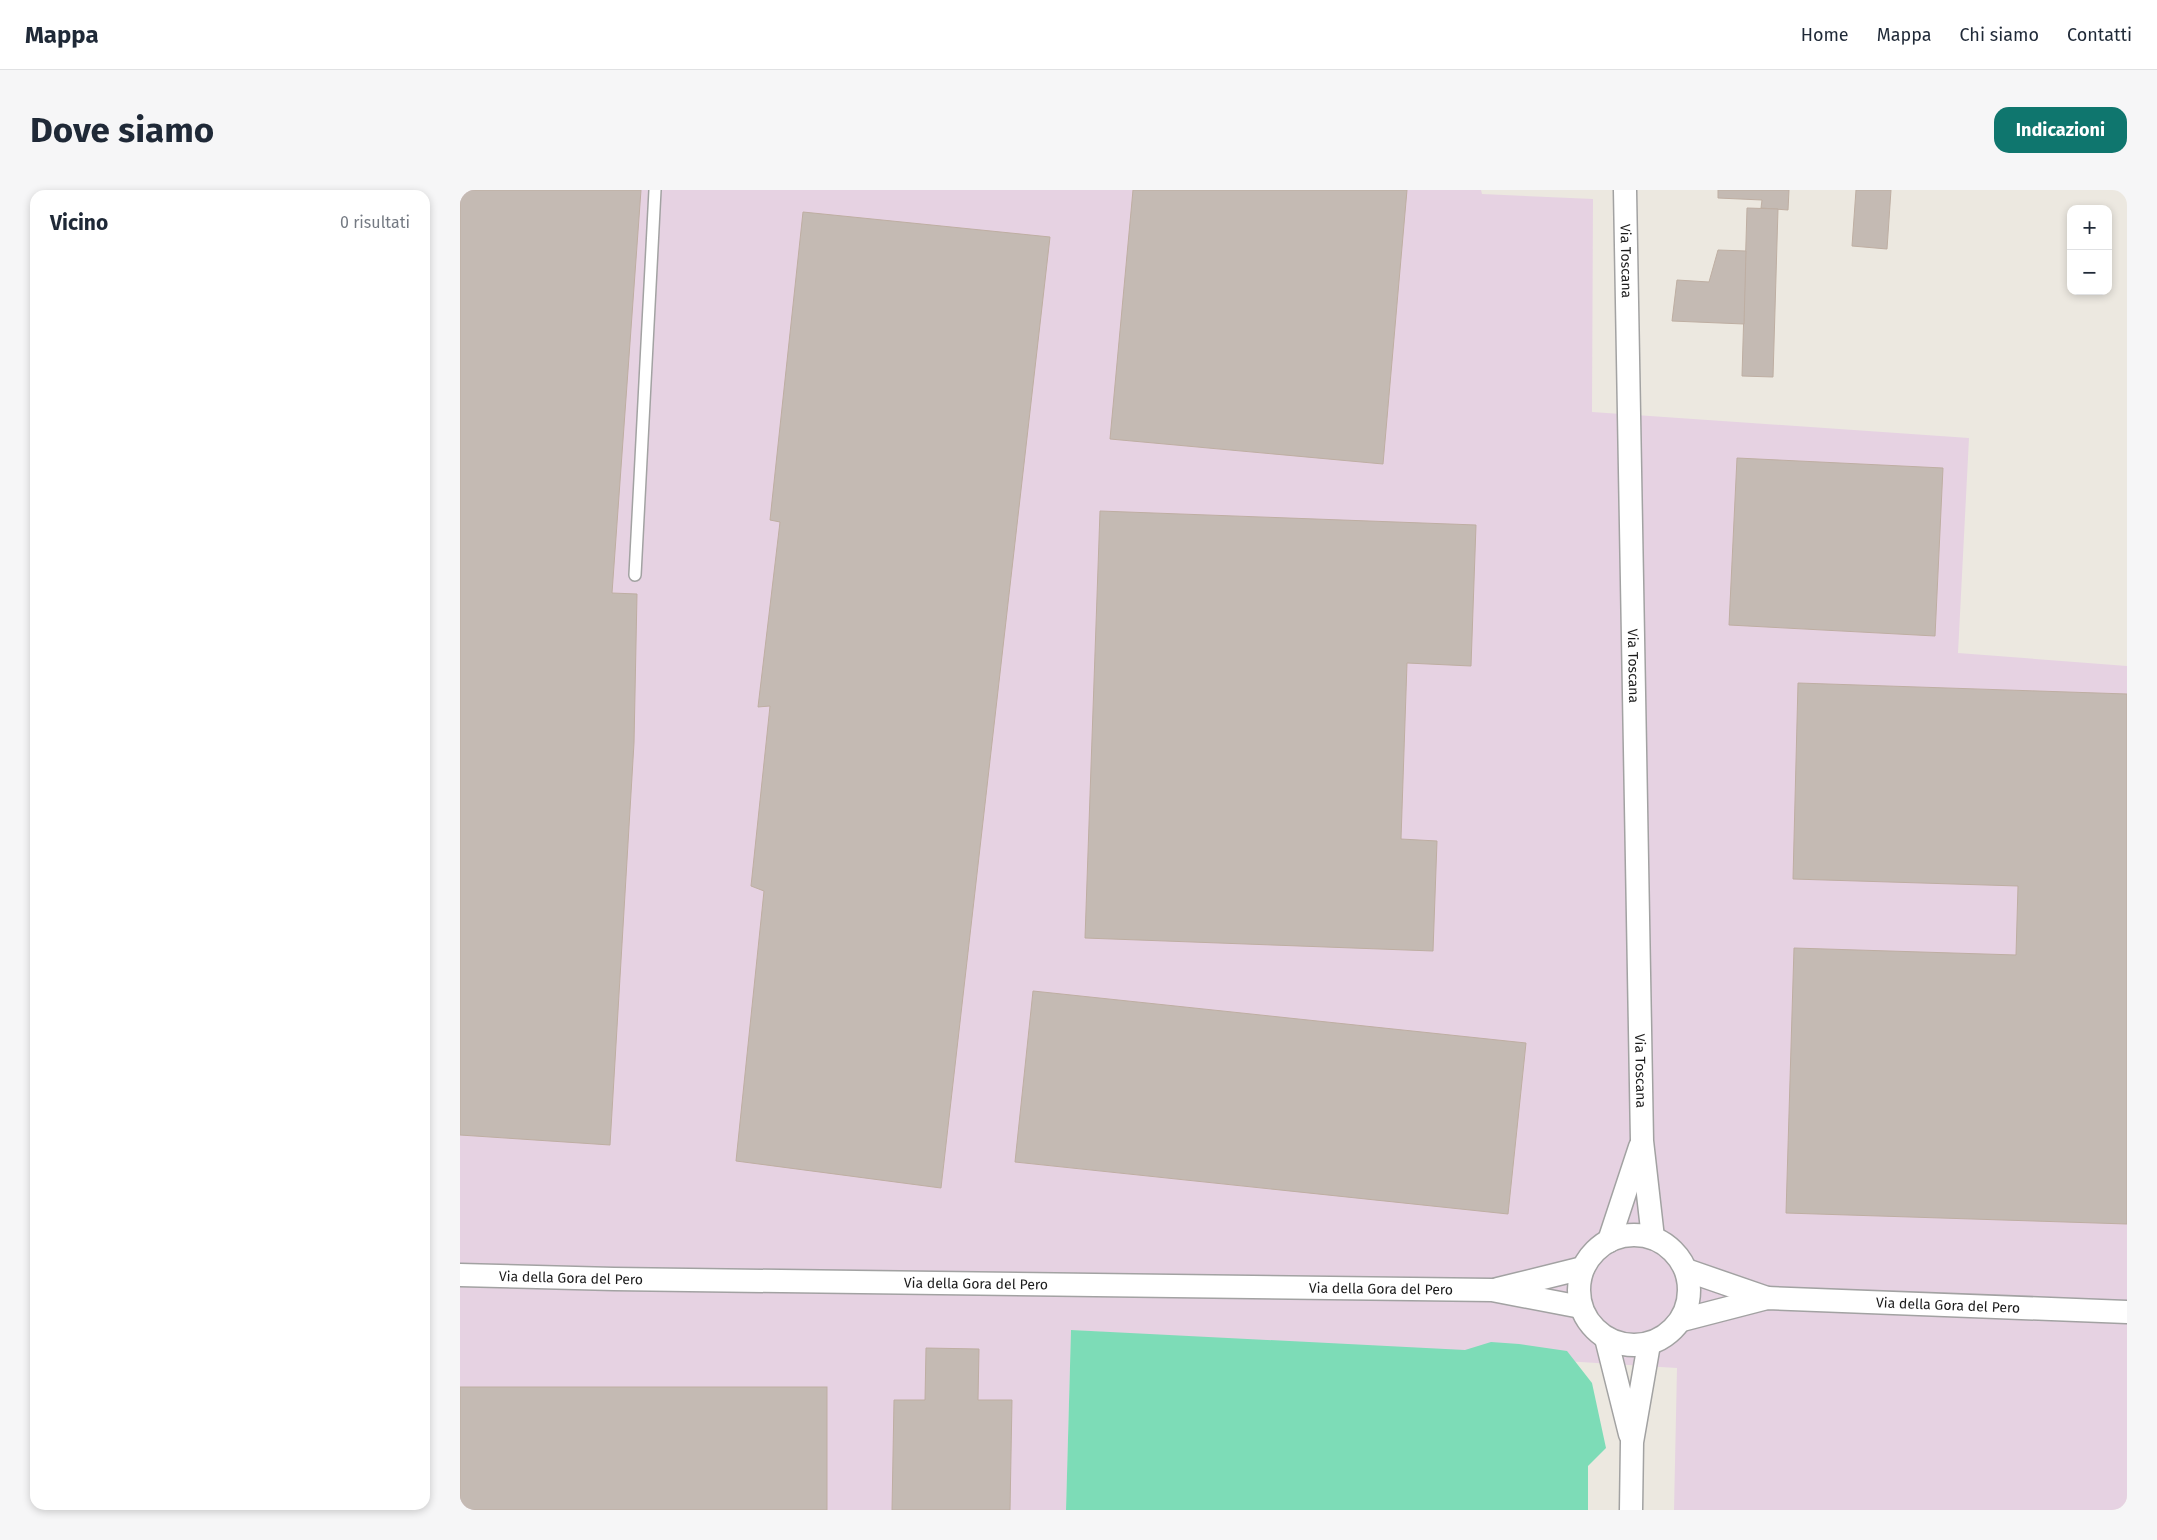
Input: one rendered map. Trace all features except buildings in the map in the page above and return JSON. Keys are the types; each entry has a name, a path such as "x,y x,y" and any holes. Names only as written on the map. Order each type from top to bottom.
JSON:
{"street":[{"name":"Via Toscana","path":"1625,190 1642,1141 1653,1238"},
{"name":"Via Toscana","path":"1609,1241 1642,1141"},
{"path":"1634,1234 1653,1238 1676,1254 1686,1270 1689,1283 1689,1302 1682,1320 1666,1336 1649,1344 1624,1345 1606,1338 1591,1325 1581,1308 1578,1287 1583,1268 1593,1252 1609,1241 1634,1234"},
{"name":"Via della Gora del Pero","path":"1492,1290 1583,1268"},
{"name":"Via della Gora del Pero","path":"1686,1270 1767,1298"},
{"name":"Via della Gora del Pero","path":"460,1275 614,1279 1492,1290 1581,1308"},
{"name":"Via della Gora del Pero","path":"1682,1320 1767,1298 2127,1312"},
{"path":"1606,1338 1632,1442"},
{"path":"1631,1510 1632,1442 1649,1344"}],"lane":[{"path":"636,575 655,190"}],"shaded area":[{"path":"460,190 1481,190 1482,194 1593,199 1592,412 1969,438 1958,653 2127,666 2127,1510 1674,1510 1677,1368 1071,1330 1066,1510 460,1510"}],"green space":[{"path":"1071,1330 1465,1350 1491,1342 1567,1351 1592,1383 1606,1448 1588,1466 1588,1510 1066,1510"}]}
